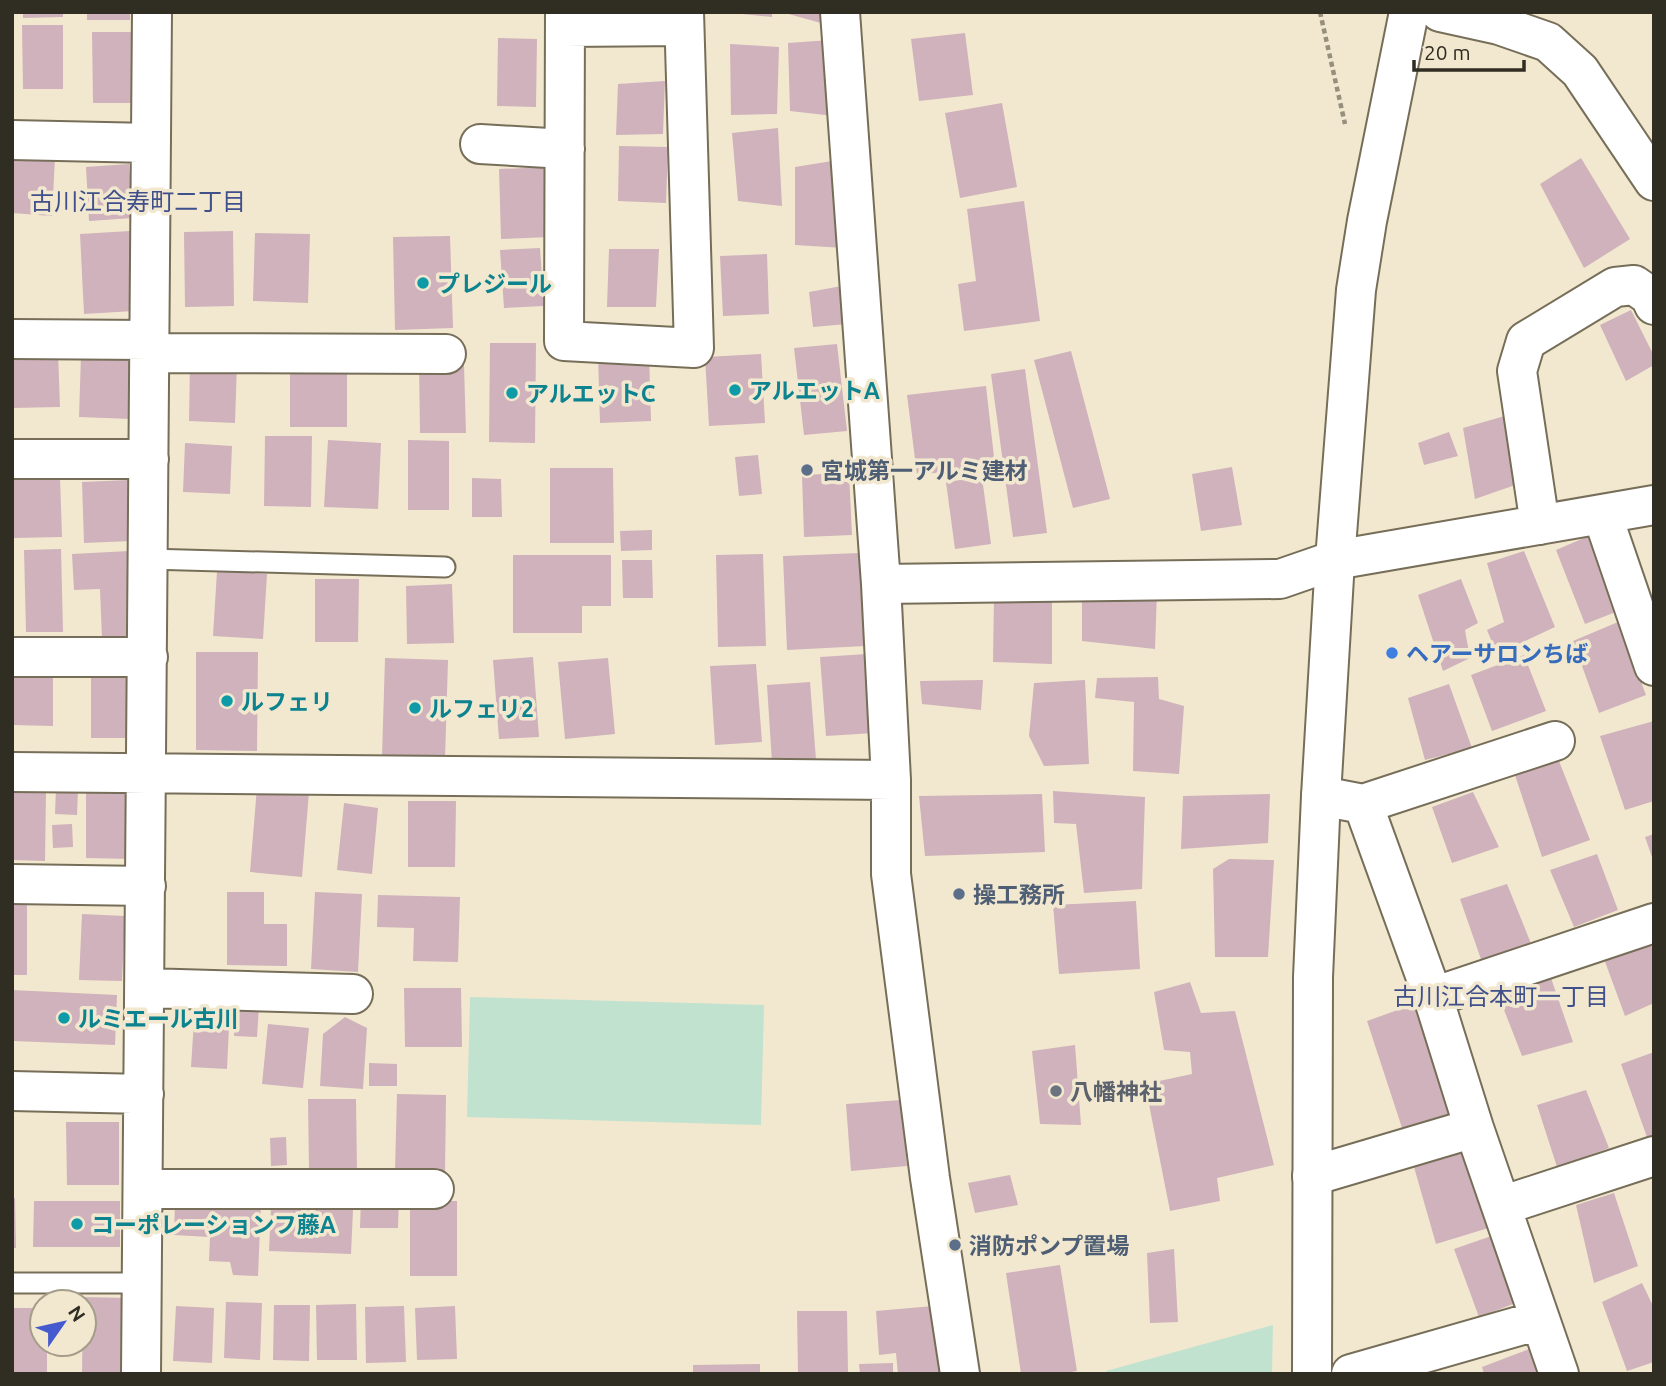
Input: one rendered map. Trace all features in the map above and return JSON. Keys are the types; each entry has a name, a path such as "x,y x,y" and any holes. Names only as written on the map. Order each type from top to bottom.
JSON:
{"street":[{"path":"141,1374 152,12"},
{"path":"840,12 881,584 891,779 891,874 930,1178 960,1374"},
{"path":"1312,1374 1313,976 1335,560 1356,290 1367,220 1409,12"},
{"path":"1440,12 1499,25 1548,42 1580,71 1647,161"},
{"path":"684,19 694,348 564,341 565,20 684,19"},
{"path":"12,141 151,143"},
{"path":"480,144 565,149"},
{"path":"1540,525 1517,371 1526,341 1615,287 1634,285 1650,296 1654,305"},
{"path":"12,339 149,346 446,354"},
{"path":"12,459 149,459"},
{"path":"881,584 1280,579 1335,560 1654,505"},
{"path":"1602,514 1654,666"},
{"path":"12,657 148,657"},
{"path":"1321,796 1363,804 1555,741"},
{"path":"12,772 891,779"},
{"path":"1363,804 1433,997 1474,1128 1559,1374"},
{"path":"12,884 146,886"},
{"path":"1433,997 1654,923"},
{"path":"145,988 353,994"},
{"path":"12,1091 144,1094"},
{"path":"1312,1177 1474,1128"},
{"path":"1501,1206 1654,1156"},
{"path":"143,1189 434,1189"},
{"path":"1351,1374 1540,1320"}],"lane":[{"path":"148,559 445,567"},
{"path":"12,1283 142,1283"}],"path":[{"path":"1320,12 1347,130"}],"green space":[{"path":"470,997 764,1005 761,1125 467,1117"},
{"path":"1273,1325 1272,1374 1106,1374 1106,1371"}],"building":[{"path":"23,12 63,12 63,17 23,18"},
{"path":"87,12 130,12 130,20 87,20"},
{"path":"772,12 772,17 742,14"},
{"path":"821,12 821,23 785,13"},
{"path":"22,25 63,25 63,89 23,89"},
{"path":"92,32 132,32 132,103 93,103"},
{"path":"965,33 973,95 919,101 911,39"},
{"path":"498,38 537,39 536,107 497,106"},
{"path":"830,40 834,116 790,111 788,43"},
{"path":"730,44 779,47 777,114 731,115"},
{"path":"665,81 663,134 616,135 618,84"},
{"path":"1002,103 1017,187 960,198 945,113"},
{"path":"778,128 782,206 738,201 732,133"},
{"path":"619,146 668,147 666,203 618,201"},
{"path":"12,155 55,158 52,216 12,213"},
{"path":"1581,158 1630,239 1584,268 1540,184"},
{"path":"838,160 844,248 795,245 795,167"},
{"path":"129,164 133,218 89,221 86,167"},
{"path":"548,167 550,237 501,239 499,169"},
{"path":"1024,201 1040,321 964,331 958,284 976,281 967,209"},
{"path":"130,231 134,311 84,314 80,234"},
{"path":"233,231 234,306 185,307 184,232"},
{"path":"255,233 310,234 308,303 253,301"},
{"name":"プレジール","path":"450,236 453,328 395,330 393,237"},
{"path":"540,248 544,306 504,308 500,250"},
{"path":"609,249 659,249 656,307 607,307"},
{"path":"767,254 769,314 723,316 720,256"},
{"path":"847,285 847,324 813,327 809,292"},
{"path":"1631,310 1654,356 1654,365 1626,381 1600,325"},
{"name":"アルエットC","path":"490,343 536,343 535,443 489,442"},
{"path":"837,344 847,431 804,435 794,348"},
{"path":"1071,351 1110,499 1073,508 1034,360"},
{"path":"58,352 60,407 12,408 12,354"},
{"path":"649,353 651,421 600,423 598,355"},
{"name":"アルエットA","path":"761,354 765,423 709,426 705,357"},
{"path":"81,355 133,357 131,419 79,417"},
{"path":"190,362 237,363 235,423 189,421"},
{"path":"290,365 347,366 347,427 290,427"},
{"path":"419,365 464,365 466,433 420,433"},
{"path":"1025,369 1047,533 1013,537 991,374"},
{"path":"986,386 995,466 917,475 907,395"},
{"path":"1515,413 1521,483 1475,499 1463,428"},
{"path":"1449,432 1458,456 1424,465 1418,443"},
{"path":"265,436 312,436 311,507 264,506"},
{"path":"328,440 381,443 378,509 324,507"},
{"path":"408,440 449,441 449,510 408,510"},
{"path":"185,443 232,446 230,494 183,492"},
{"path":"758,455 762,494 739,496 735,457"},
{"path":"1232,467 1242,525 1201,531 1192,474"},
{"path":"550,468 613,468 614,543 550,543"},
{"path":"849,473 852,535 804,537 802,475"},
{"path":"60,477 62,537 14,538 12,478"},
{"path":"982,477 991,544 955,549 946,482"},
{"path":"472,478 501,479 502,517 472,517"},
{"path":"129,480 131,541 84,543 82,482"},
{"path":"652,530 652,550 621,551 620,531"},
{"path":"1591,535 1621,610 1585,624 1556,550"},
{"path":"61,549 63,632 26,632 24,550"},
{"path":"129,551 133,637 102,638 100,589 74,590 72,554"},
{"path":"1524,551 1555,627 1497,654 1487,630 1504,622 1487,563"},
{"path":"860,553 865,646 787,650 783,556"},
{"path":"763,554 766,646 718,647 716,555"},
{"path":"513,555 611,555 611,606 582,606 582,633 513,633"},
{"path":"622,560 652,560 653,598 623,598"},
{"path":"217,571 267,574 263,639 213,636"},
{"path":"315,579 359,579 358,642 315,642"},
{"path":"1461,579 1478,623 1465,630 1470,658 1443,671 1418,595"},
{"path":"452,584 454,643 407,644 406,586"},
{"path":"1082,589 1157,592 1155,649 1082,641"},
{"path":"1052,593 1052,664 993,662 994,596"},
{"path":"1618,622 1646,695 1599,713 1573,641"},
{"name":"ルフェリ","path":"196,652 258,652 257,751 196,750"},
{"path":"867,654 874,733 826,736 820,657"},
{"path":"1524,655 1546,711 1492,731 1471,675"},
{"path":"533,657 539,737 499,739 493,660"},
{"name":"ルフェリ2","path":"385,658 448,660 445,759 382,756"},
{"path":"608,658 615,734 565,739 558,662"},
{"path":"756,664 762,742 715,745 710,666"},
{"path":"12,667 53,667 53,726 12,725"},
{"path":"91,672 132,672 133,738 91,738"},
{"path":"1158,677 1159,699 1184,706 1179,774 1133,771 1134,702 1095,698 1097,678"},
{"path":"983,680 981,710 922,704 920,681"},
{"path":"1085,680 1089,764 1044,766 1029,736 1034,683"},
{"path":"810,682 816,760 772,763 767,685"},
{"path":"1449,684 1472,748 1425,760 1408,698"},
{"path":"1654,721 1654,801 1625,810 1600,736"},
{"path":"1559,761 1590,840 1542,857 1515,775"},
{"path":"56,787 78,788 77,815 55,814"},
{"path":"257,787 309,792 302,877 250,872"},
{"path":"12,788 46,789 45,861 12,860"},
{"path":"86,789 133,789 133,859 86,858"},
{"path":"1053,791 1145,797 1142,889 1084,893 1076,824 1054,823"},
{"path":"1473,792 1499,847 1452,863 1432,807"},
{"path":"1042,794 1045,852 925,856 919,796"},
{"path":"1270,794 1268,843 1181,849 1183,796"},
{"path":"408,801 456,801 455,867 408,867"},
{"path":"344,803 378,808 372,874 337,870"},
{"path":"72,824 73,847 53,848 52,825"},
{"path":"1654,834 1654,860 1653,860 1645,837"},
{"path":"1597,854 1618,910 1574,927 1550,870"},
{"path":"1229,859 1274,860 1268,957 1215,957 1213,869"},
{"path":"1507,884 1532,946 1483,965 1460,899"},
{"path":"227,892 264,892 264,924 287,924 287,966 227,965"},
{"path":"315,892 362,894 358,972 311,969"},
{"path":"378,895 460,897 458,962 413,961 414,928 377,927"},
{"path":"1136,901 1140,969 1059,974 1053,905"},
{"path":"12,905 27,905 27,975 12,975"},
{"path":"82,914 125,916 122,981 79,980"},
{"path":"1649,941 1654,952 1654,1003 1625,1016 1604,959"},
{"path":"1551,978 1573,1042 1522,1056 1499,997"},
{"path":"1190,982 1201,1013 1235,1011 1274,1165 1217,1178 1220,1201 1170,1211 1145,1084 1192,1074 1190,1052 1164,1050 1154,992"},
{"path":"404,988 461,988 462,1047 405,1047"},
{"name":"ルミエール古川","path":"12,990 117,995 115,1045 12,1041"},
{"path":"1420,1002 1457,1115 1405,1137 1367,1021"},
{"path":"195,1005 230,1006 227,1069 191,1067"},
{"path":"236,1005 259,1006 257,1037 234,1036"},
{"path":"345,1017 367,1028 363,1089 320,1086 323,1034"},
{"path":"268,1024 309,1028 303,1088 262,1084"},
{"path":"1075,1045 1081,1125 1040,1124 1032,1051"},
{"path":"1654,1052 1654,1138 1648,1140 1621,1064"},
{"path":"369,1063 397,1064 397,1086 369,1086"},
{"path":"1586,1090 1609,1148 1557,1167 1537,1105"},
{"path":"397,1094 446,1095 445,1172 395,1171"},
{"path":"308,1099 356,1099 357,1171 309,1172"},
{"path":"901,1100 907,1166 851,1171 846,1104"},
{"path":"66,1122 119,1122 119,1185 67,1185"},
{"path":"286,1137 287,1165 271,1166 270,1138"},
{"path":"1466,1149 1495,1226 1436,1244 1414,1167"},
{"path":"1010,1175 1018,1205 975,1213 968,1183"},
{"path":"1614,1193 1638,1266 1594,1283 1576,1205"},
{"path":"15,1198 16,1248 12,1248 12,1199"},
{"path":"361,1198 399,1199 398,1228 360,1228"},
{"name":"コーポレーションフ藤A","path":"34,1201 120,1201 120,1247 33,1247"},
{"path":"175,1201 261,1204 258,1276 233,1275 230,1262 209,1261 210,1237 174,1235"},
{"path":"410,1201 457,1201 457,1276 410,1276"},
{"path":"271,1207 353,1210 351,1254 269,1251"},
{"path":"1500,1233 1521,1301 1479,1317 1454,1249"},
{"path":"1174,1249 1178,1322 1150,1323 1147,1253"},
{"path":"1060,1265 1077,1371 1021,1374 1006,1273"},
{"path":"1642,1283 1654,1308 1654,1362 1627,1371 1602,1302"},
{"path":"98,1297 129,1298 128,1374 82,1374 82,1358 98,1358"},
{"path":"226,1302 262,1303 260,1360 224,1358"},
{"path":"356,1304 357,1360 317,1360 316,1305"},
{"path":"274,1305 310,1305 309,1361 273,1360"},
{"path":"945,1305 951,1374 898,1374 896,1353 879,1355 876,1311"},
{"path":"176,1306 214,1308 212,1363 173,1361"},
{"path":"404,1306 406,1362 366,1363 365,1307"},
{"path":"455,1306 457,1359 417,1360 415,1308"},
{"path":"12,1308 28,1308 28,1358 47,1358 47,1372 12,1372"},
{"path":"797,1311 847,1311 848,1374 798,1374"},
{"path":"1532,1348 1542,1374 1484,1374 1482,1367"},
{"path":"893,1363 893,1374 860,1374 859,1364"},
{"path":"760,1364 760,1374 693,1374 693,1365"}],"place":[{"name":"プレジール","path":"423,283"},
{"name":"アルエットA","path":"735,390"},
{"name":"アルエットC","path":"512,393"},
{"name":"宮城第一アルミ建材","path":"807,470"},
{"name":"ヘアーサロンちば","path":"1392,653"},
{"name":"ルフェリ","path":"227,701"},
{"name":"ルフェリ2","path":"415,708"},
{"name":"操工務所","path":"959,894"},
{"name":"ルミエール古川","path":"64,1018"},
{"name":"八幡神社","path":"1056,1091"},
{"name":"コーポレーションフ藤A","path":"77,1224"},
{"name":"消防ポンプ置場","path":"955,1245"}],"district":[{"name":"古川江合寿町二丁目","path":"138,201"},
{"name":"古川江合本町一丁目","path":"1501,996"}]}
